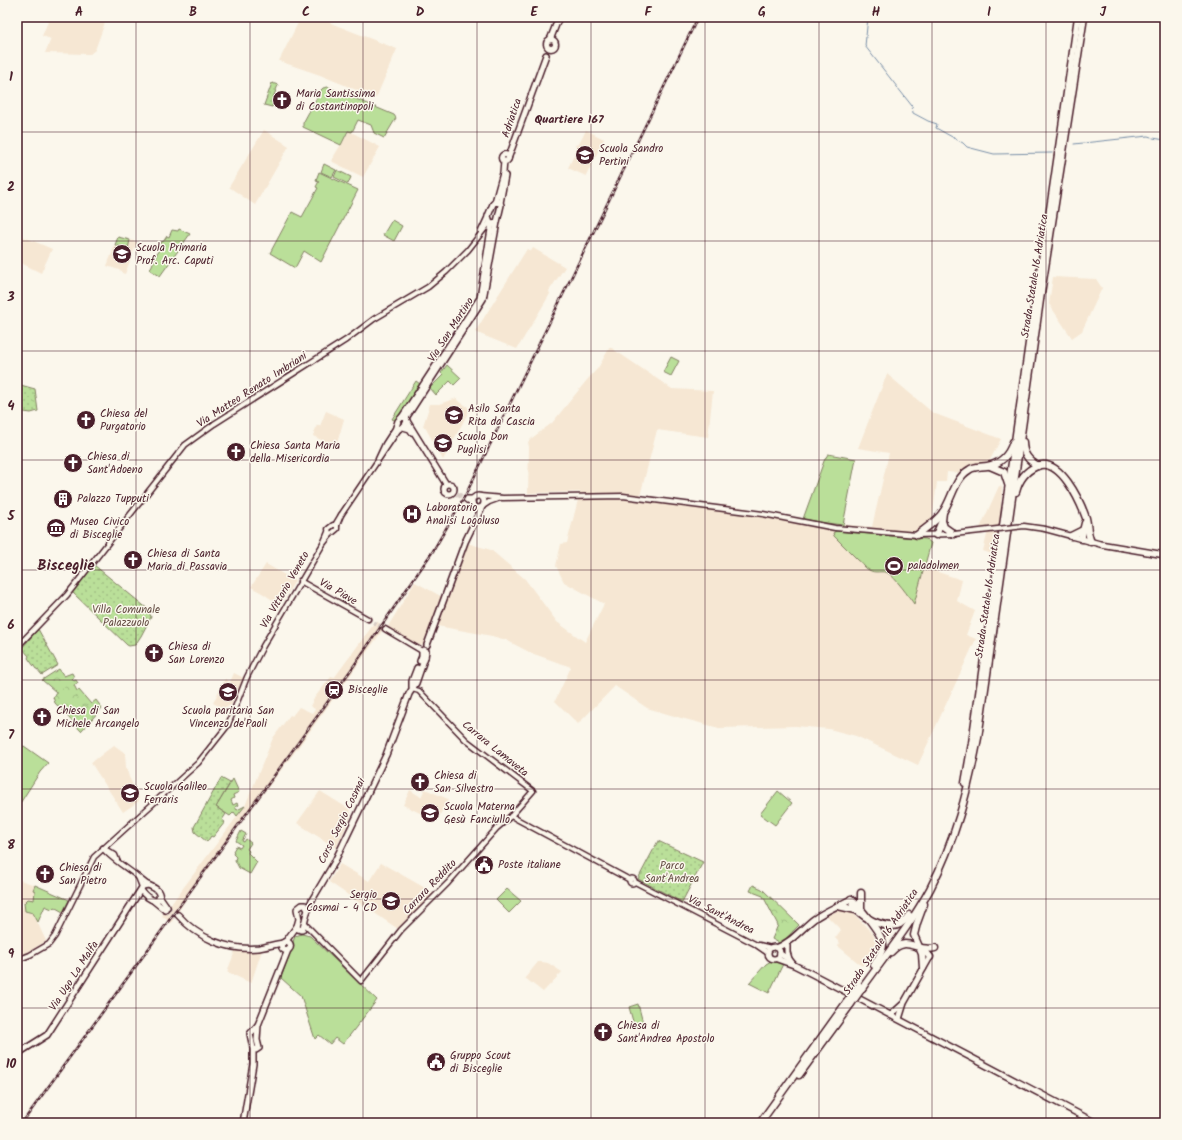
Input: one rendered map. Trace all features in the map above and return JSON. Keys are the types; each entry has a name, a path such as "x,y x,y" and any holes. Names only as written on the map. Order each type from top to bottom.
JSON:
{"highway":[{"name":"Strada Statale 16 Adriatica","path":"760,1123 861,986 909,915 926,887 943,850 955,818 966,776 1078,17"},
{"name":"Strada Statale 16 Adriatica","path":"875,966 913,917 930,889 954,833 971,777 1084,17"},
{"path":"936,535 939,520 959,480 964,474 970,469 990,466 1003,460 1011,447 1020,408"},
{"path":"1023,424 1023,450 1030,461 1038,466 1046,466 1055,469 1067,480 1086,518 1085,531 1082,539"},
{"path":"990,466 1004,472 1008,483 1007,499"},
{"path":"1009,518 1012,513 1020,480 1023,476 1038,466"},
{"path":"917,534 939,520"},
{"path":"939,520 944,527 954,534"},
{"path":"1071,536 1085,531"},
{"path":"1085,531 1091,542"},
{"path":"923,968 922,951 915,940 914,930 930,889"},
{"path":"859,909 861,893"},
{"path":"851,899 883,939 882,950 875,966"},
{"path":"838,906 859,909"},
{"path":"866,917 875,923 892,926 900,924 909,915"},
{"path":"875,966 894,948 900,945 908,944 930,957"},
{"path":"922,951 935,948"},
{"name":"Strada Statale 16 Adriatica","path":"764,1123 848,1003"}],"main road":[{"name":"Adriatica","path":"491,221 501,209 498,202 506,159 549,48 555,45 552,40 559,17"},
{"name":"Adriatica","path":"491,221 492,204 498,202"},
{"name":"Via San Martino","path":"405,419 477,304 482,292 491,233 491,221"},
{"name":"Via San Martino","path":"405,419 483,299 491,221"},
{"path":"399,428 405,419"},
{"path":"399,428 398,421 405,419"},
{"path":"405,419 445,485 445,492 448,494 453,491 452,485 449,483 445,485"},
{"path":"399,428 411,431 445,485"},
{"path":"480,496 484,500 482,507 470,528 474,514 472,503 474,497 480,496"},
{"path":"472,503 476,509 482,507"},
{"name":"Corso Sergio Cosmai","path":"300,929 304,928 304,923 312,900 334,863 388,750 412,689 412,682 470,528"},
{"path":"1071,536 1091,542 1165,555"},
{"path":"137,897 146,896 166,908 158,891 144,887 146,896"},
{"name":"Via Ugo La Malfa","path":"17,1054 47,1035 144,887"},
{"path":"154,901 158,900 160,897"},
{"path":"772,950 791,939 822,913 851,899"},
{"path":"244,1123 253,1064 257,1048 255,1032 285,947 300,929 297,909 300,905 312,900"},
{"path":"303,905 306,906 308,910"},
{"path":"177,917 203,937 229,946 257,948 274,945 285,947"},
{"path":"776,959 791,939"},
{"path":"787,946 789,959"},
{"name":"Via Sant'Andrea","path":"794,965 789,959 772,950 769,956 771,959 776,959 794,965 1096,1123"},
{"path":"899,1019 904,1003 930,957"},
{"path":"891,1015 904,1003"},
{"path":"255,1032 250,1033 250,1036 257,1048"}],"street":[{"path":"479,235 491,221"},
{"path":"479,235 491,221"},
{"path":"485,229 491,233"},
{"name":"Via Matteo Renato Imbriani","path":"17,647 67,595 185,445 219,421 346,340 374,319 428,287 446,272 468,250 479,235"},
{"name":"Via Vittorio Veneto","path":"17,960 30,955 49,944 55,936 90,867 95,861 96,855 198,763 228,725 247,677 300,581 330,533 337,529 336,525 341,515 377,461 381,451 399,428"},
{"path":"480,496 503,498 623,496 763,514 835,528 936,535 1024,526 1045,529 1071,536"},
{"path":"482,507 489,502 503,498"},
{"name":"Via Piave","path":"300,581 368,619"},
{"path":"385,629 423,653"},
{"name":"Carrara Lamaveta","path":"412,689 419,691 466,740 533,791"},
{"name":"Carrara Reddito","path":"340,959 362,981 401,930 461,869 533,791"},
{"name":"Via Sant'Andrea","path":"511,816 632,881 755,944 772,950"},
{"path":"103,848 115,855 117,860 138,877 144,887"},
{"path":"304,923 313,934 340,959 345,961 358,973 364,976 367,975"},
{"path":"300,929 313,934"}],"shaded area":[{"path":"50,17 107,17 95,50 90,54 45,53 51,39 42,36"},
{"path":"301,17 319,17 397,49 376,98 320,75 279,61"},
{"path":"264,130 289,146 255,205 229,187"},
{"name":"Scuola Sandro Pertini","path":"586,130 604,139 586,176 568,168 577,149 575,145 579,144"},
{"path":"349,131 380,147 363,177 331,161"},
{"path":"17,234 52,249 41,273 17,261"},
{"name":"Scuola Primaria Prof. Arc. Caputi","path":"130,240 137,242 125,274 122,273 122,271 107,266 115,245 127,249"},
{"path":"533,248 565,267 549,291 550,294 517,349 475,332 527,249 531,251"},
{"path":"1053,277 1096,279 1102,288 1082,331 1072,338 1049,304"},
{"path":"610,347 672,389 713,391 708,437 657,430 640,496 739,507 826,523 872,527 889,453 858,448 887,374 933,413 1001,439 990,460 964,468 958,473 947,472 946,482 937,482 926,568 962,580 957,601 975,611 966,635 976,639 918,765 856,736 829,729 796,726 719,728 647,708 615,686 578,724 555,701 571,667 531,653 506,640 492,636 432,625 423,645 421,646 387,628 415,582 446,599 467,543 491,550 525,579 557,622 585,642 604,604 564,582 556,566 561,544 567,543 580,492 528,493 528,442 552,423 598,368"},
{"name":"Scuola Don Puglisi","path":"457,398 457,400 468,407 469,411 443,460 425,427 423,426 430,404 439,404"},
{"path":"326,411 344,419 336,447 313,436 317,425 320,426"},
{"path":"999,486 1002,487 1000,525 995,555 983,551 989,527 980,528"},
{"path":"266,564 295,581 280,605 251,587"},
{"path":"376,621 385,627 297,749 227,841 208,870 197,882 171,923 162,916 245,806 273,738 290,715 292,716 299,707 312,713 315,709 310,706 315,697 331,677 334,678"},
{"name":"Scuola paritaria San Vincenzo de'Paoli","path":"234,673 244,678 230,707 228,706 226,710 213,703 225,679 230,682"},
{"path":"114,745 125,753 126,767 129,777 139,798 139,801 123,812 91,763"},
{"name":"Scuola Materna Gesù Fanciullo","path":"425,789 448,799 437,821 403,805 410,790 421,797"},
{"path":"320,791 349,809 351,813 336,848 297,823"},
{"name":"Sergio Cosmai - 4 CD","path":"381,863 434,893 398,929 329,882 340,864 369,881"},
{"path":"17,879 35,885 33,890 35,891 34,900 24,905 24,907 26,912 33,913 46,941 25,954 17,957 17,920 24,903 17,902"},
{"path":"840,909 854,914 873,934 877,945 862,966 838,946 840,943 835,938 841,930 827,916"},
{"path":"262,950 251,983 227,972 235,951"},
{"path":"538,962 548,963 562,972 543,992 525,978"}],"green space":[{"path":"272,83 278,85 273,98 275,99 272,107 264,105"},
{"path":"328,87 394,115 396,118 384,138 374,133 371,125 358,120 352,132 348,131 341,145 303,127 303,123 321,90"},
{"path":"324,164 336,170 332,177 321,172"},
{"path":"337,170 351,177 348,184 334,177"},
{"path":"319,172 358,190 321,262 304,251 295,268 270,253 292,212 302,217 318,188 316,187 319,181 316,180"},
{"path":"392,220 402,226 394,241 383,235"},
{"path":"179,229 190,234 160,276 150,270 162,241 163,242 167,236 169,237 172,230 178,231"},
{"path":"118,237 130,240 128,249 115,245"},
{"path":"671,357 679,361 671,376 663,372"},
{"path":"447,365 461,378 454,385 450,381 436,395 430,388 443,375 441,373"},
{"path":"416,381 420,384 396,421 392,419"},
{"path":"17,384 35,389 38,411 31,413 17,411"},
{"path":"828,454 856,459 843,525 803,519 824,461"},
{"name":"paladolmen","path":"836,531 926,539 931,543 914,604 891,575 883,572 874,572 866,568 834,536 833,533"},
{"name":"Villa Comunale Palazzuolo","path":"94,565 149,610 151,617 135,645 127,645 72,592"},
{"path":"38,629 58,665 42,675 36,669 28,658 29,656 22,648"},
{"path":"59,669 64,676 72,673 74,677 72,678 78,683 74,685 77,691 79,690 91,704 96,700 102,708 81,731 55,703 53,697 56,695 56,692 42,680"},
{"path":"24,746 48,763 40,772 17,808 17,749"},
{"path":"221,778 230,783 216,807 226,814 222,820 225,822 207,842 195,832 194,827"},
{"path":"233,779 239,792 233,795 234,798 231,800 233,805 237,803 238,805 235,807 237,810 245,806 237,816 234,812 230,816 216,807"},
{"path":"778,791 792,803 775,825 760,814"},
{"path":"241,831 246,834 242,841 244,842 246,839 251,843 247,849 249,851 248,853 257,862 250,874 239,868 235,860 236,857 233,854 236,846 240,848 242,845 236,841"},
{"name":"Parco Sant'Andrea","path":"658,841 703,862 682,902 638,879"},
{"path":"35,885 69,900 63,912 54,907 52,909 45,906 38,922 33,913 25,911 24,903 28,899 34,900 35,891 33,890"},
{"path":"753,885 762,889 799,925 781,944 772,939 778,925 763,896 750,891"},
{"path":"507,889 521,901 509,913 496,900"},
{"path":"302,934 310,936 377,1000 343,1044 335,1038 330,1044 319,1035 315,1039 301,996 281,978 295,936"},
{"path":"771,961 778,961 783,964 769,993 749,983 766,964"},
{"path":"638,1004 643,1023 634,1025 629,1007"}],"waterway":[{"path":"868,17 865,46 912,106 913,113 937,124 936,128 963,143 967,147 994,154 1052,153"},
{"path":"1074,144 1148,136 1151,137"},
{"path":"1153,138 1165,140"}],"tunnel":[{"path":"457,494 466,499"},
{"path":"368,619 385,629"},
{"path":"167,907 178,915"},
{"path":"165,910 176,918"}],"railway":[{"path":"22,1123 353,667 433,551 466,494 698,17"}],"place":[{"name":"Maria Santissima di Costantinopoli","path":"282,100"},
{"name":"Scuola Sandro Pertini","path":"585,155"},
{"name":"Scuola Primaria Prof. Arc. Caputi","path":"122,254"},
{"name":"Asilo Santa Rita da Cascia","path":"454,415"},
{"name":"Chiesa del Purgatorio","path":"86,420"},
{"name":"Scuola Don Puglisi","path":"443,443"},
{"name":"Chiesa Santa Maria della Misericordia","path":"236,452"},
{"name":"Chiesa di Sant'Adoeno","path":"73,463"},
{"name":"Palazzo Tupputi","path":"63,499"},
{"name":"Laboratorio Analisi Logoluso","path":"412,514"},
{"name":"Museo Civico di Bisceglie","path":"56,528"},
{"name":"Chiesa di Santa Maria di Passavia","path":"133,560"},
{"name":"paladolmen","path":"894,566"},
{"name":"Chiesa di San Lorenzo","path":"154,653"},
{"name":"Bisceglie","path":"334,690"},
{"name":"Scuola paritaria San Vincenzo de'Paoli","path":"228,692"},
{"name":"Chiesa di San Michele Arcangelo","path":"42,717"},
{"name":"Chiesa di San Silvestro","path":"420,782"},
{"name":"Scuola Galileo Ferraris","path":"130,793"},
{"name":"Scuola Materna Gesù Fanciullo","path":"430,813"},
{"name":"Poste italiane","path":"484,865"},
{"name":"Chiesa di San Pietro","path":"45,874"},
{"name":"Sergio Cosmai - 4 CD","path":"391,901"},
{"name":"Chiesa di Sant'Andrea Apostolo","path":"603,1032"},
{"name":"Gruppo Scout di Bisceglie","path":"436,1062"}],"district":[{"name":"Quartiere 167","path":"569,119"},
{"name":"Bisceglie","path":"66,566"}]}
